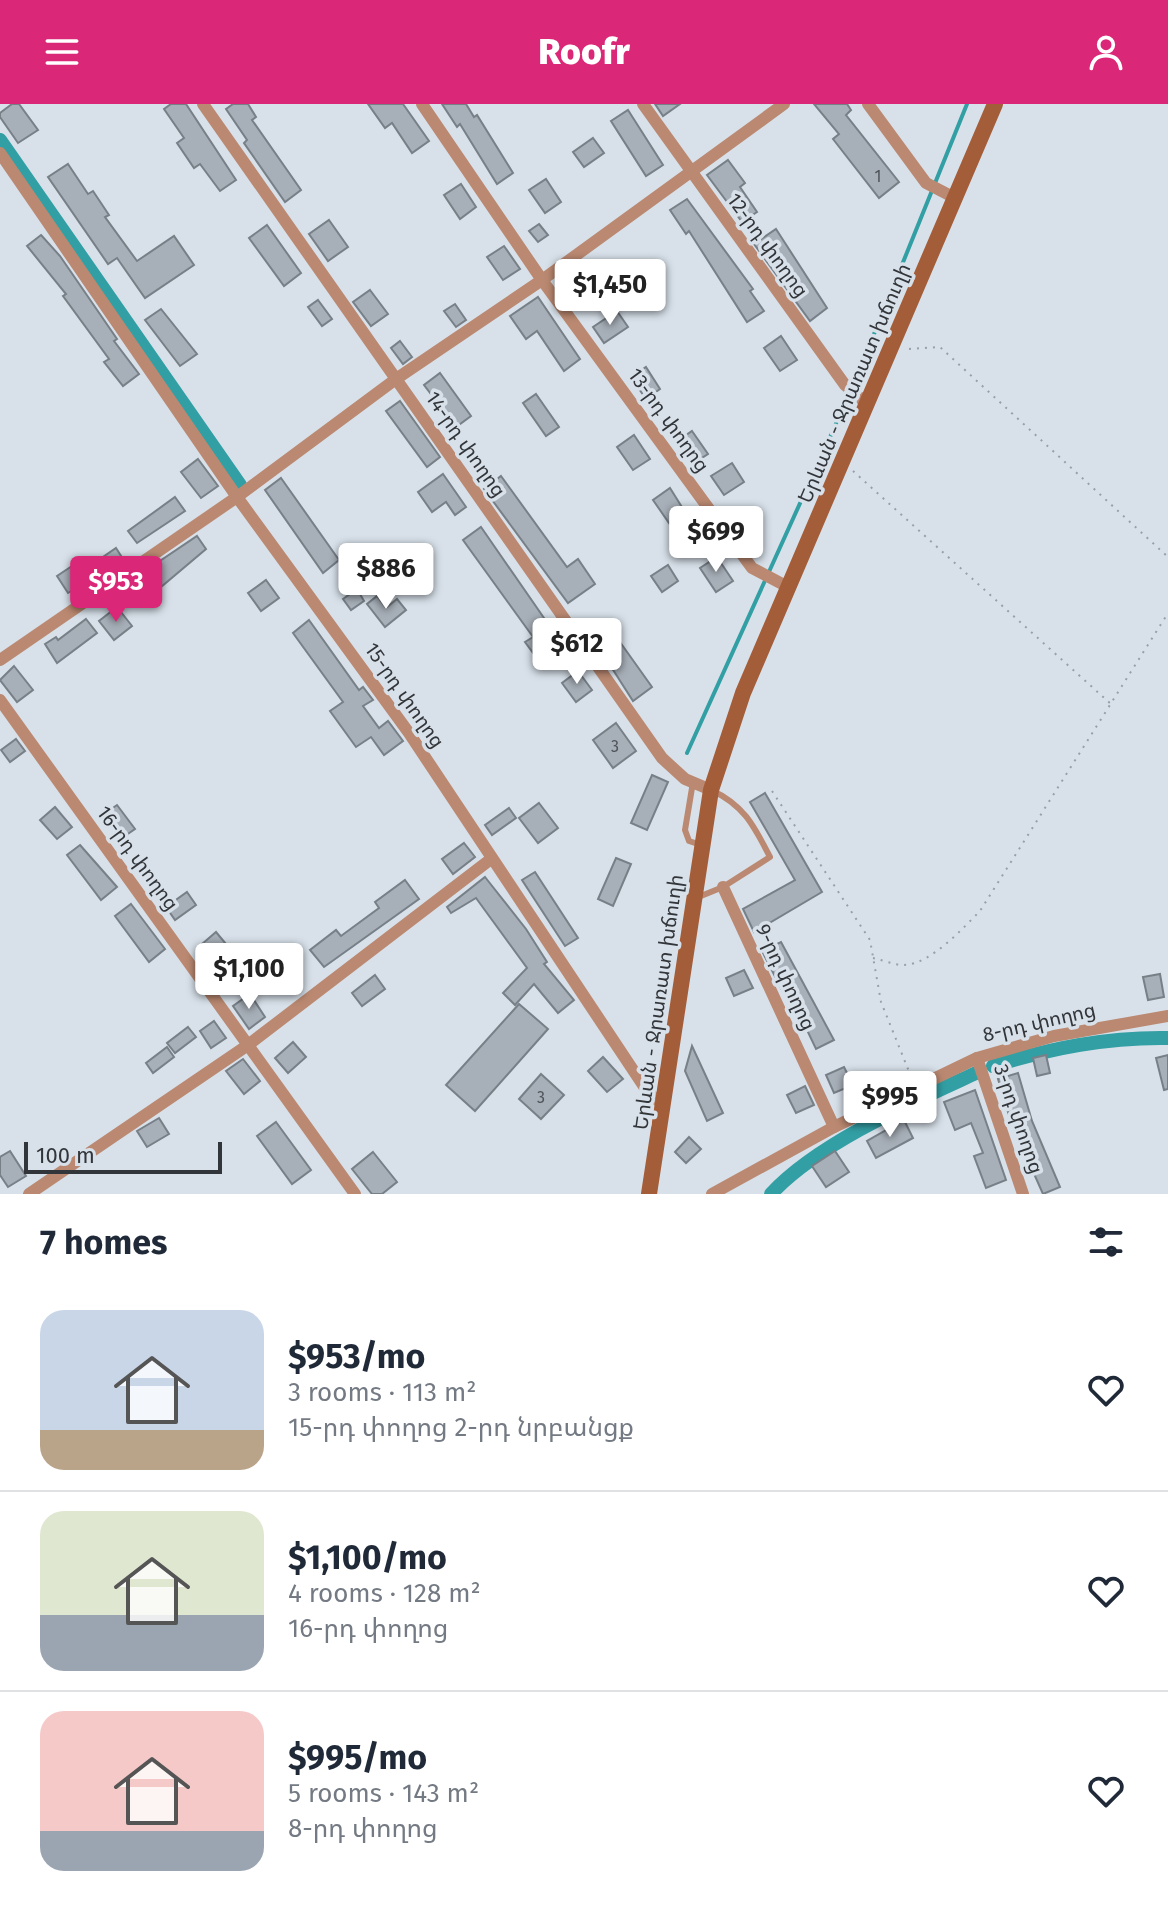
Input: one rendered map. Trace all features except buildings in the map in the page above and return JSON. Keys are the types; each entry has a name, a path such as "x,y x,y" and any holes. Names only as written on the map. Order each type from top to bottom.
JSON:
{"main road":[{"name":"Երևան - Ջրառատ խճուղի","path":"649,1194 711,790 743,693 841,466 864,402 892,347 951,196 995,104"}],"street":[{"name":"14-րդ փողոց","path":"203,104 662,758 693,782 711,790"},
{"name":"13-րդ փողոց","path":"422,104 542,280 752,568 788,587"},
{"name":"12-րդ փողոց","path":"643,104 845,385 864,402"},
{"path":"0,660 237,497 396,379 542,280 784,104"},
{"path":"868,104 926,183 951,196"},
{"name":"15-րդ փողոց","path":"0,153 237,497 409,733 649,1094 663,1104"},
{"name":"16-րդ փողոց","path":"0,700 355,1194"},
{"path":"29,1194 248,1045 491,859"},
{"name":"9-րդ փողոց","path":"723,887 834,1127"},
{"name":"8-րդ փողոց","path":"712,1194 834,1127 977,1058 1054,1036 1168,1016"},
{"name":"3-րդ փողոց","path":"977,1058 1023,1194"}],"lane":[{"path":"693,782 685,830 689,841 702,845"},
{"path":"693,899 723,887 770,857 749,815 731,799 711,790"}],"path":[{"path":"892,347 940,347 1168,557"},
{"path":"841,466 858,473 1112,705"},
{"path":"873,958 904,965 920,961 980,911 1168,613"},
{"path":"772,791 870,940 881,1002 915,1089"}],"waterway":[{"path":"853,386 967,104"},
{"path":"0,140 240,485"},
{"path":"687,753 849,395"},
{"path":"993,1066 1080,1045 1123,1039 1168,1038"},
{"path":"771,1194 791,1175 840,1141 976,1073"}]}
